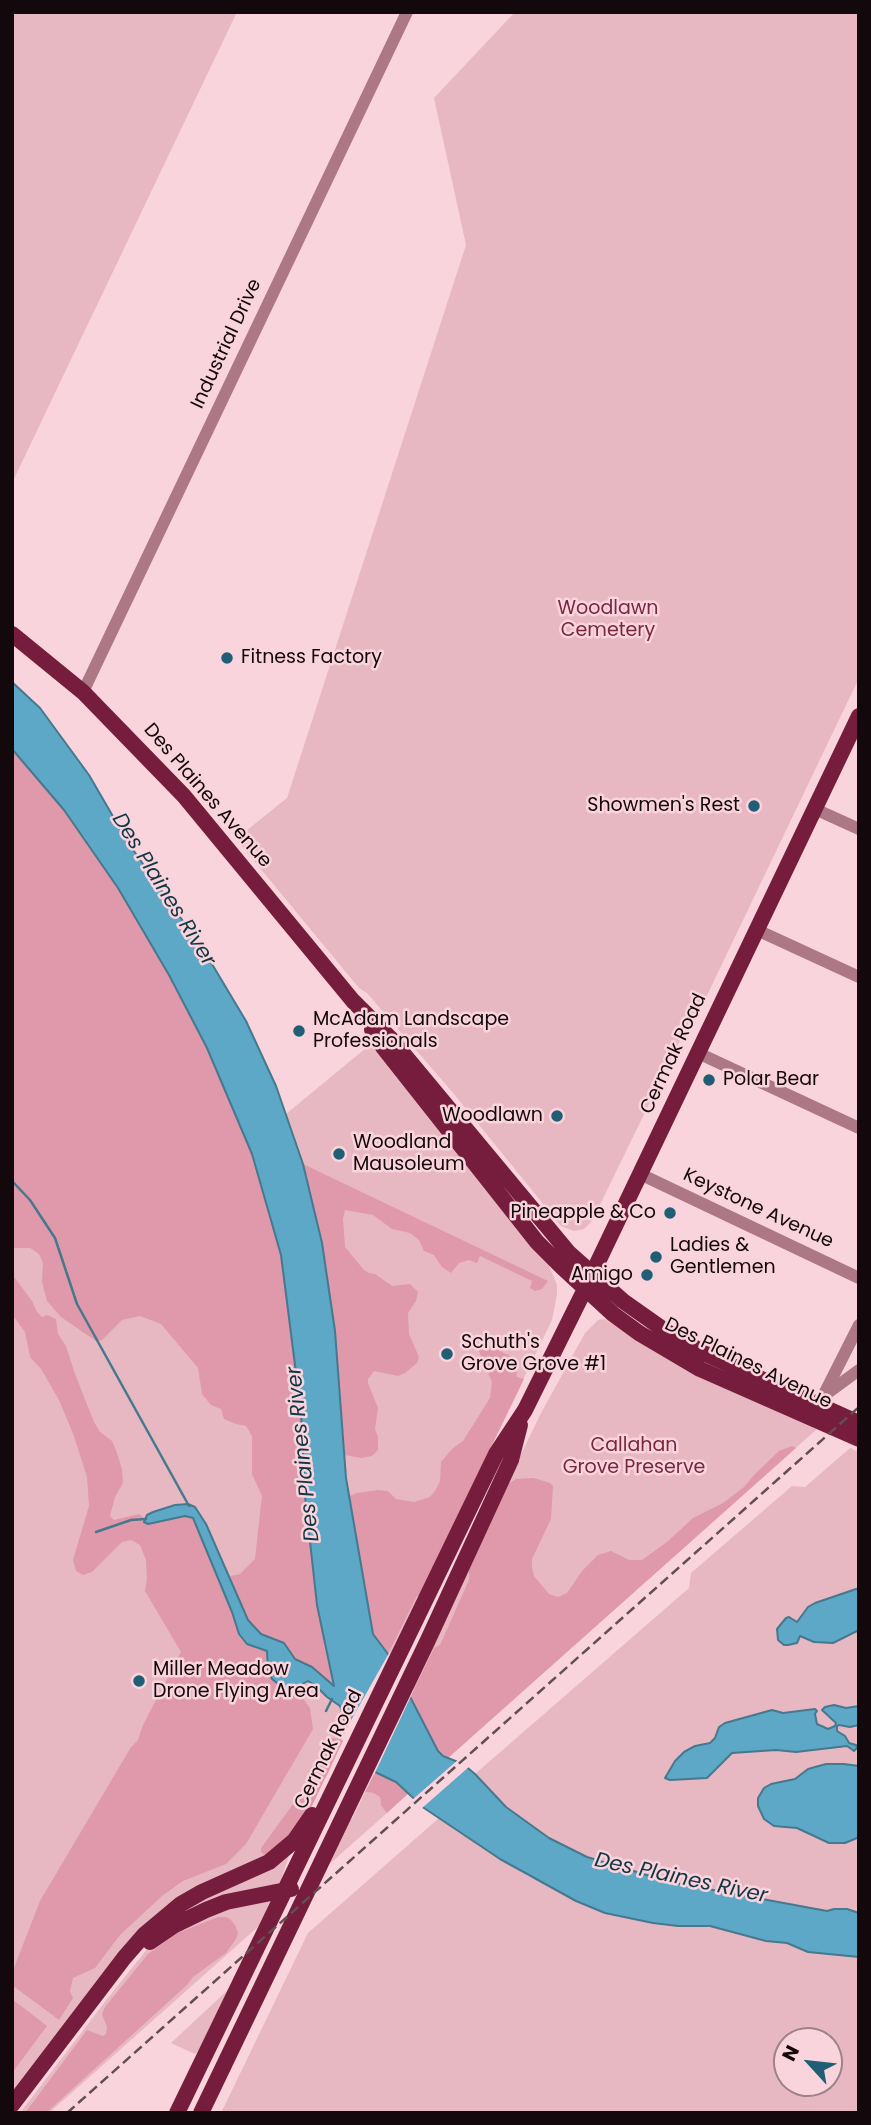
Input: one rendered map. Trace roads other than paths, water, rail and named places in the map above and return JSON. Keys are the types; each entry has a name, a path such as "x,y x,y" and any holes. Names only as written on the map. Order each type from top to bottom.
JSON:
{"main road":[{"name":"Des Plaines Avenue","path":"12,634 83,692 184,796 353,1001 391,1040 557,1240 613,1314 670,1353 701,1369 859,1423"},
{"name":"Cermak Road","path":"177,2113 496,1454 525,1410 589,1281 859,716"},
{"name":"Des Plaines Avenue","path":"818,1407 859,1439"},
{"name":"Cermak Road","path":"201,2113 511,1460 525,1410"},
{"path":"12,2105 144,1935 192,1897 256,1869 281,1852 294,1841 335,1785"},
{"path":"16,2113 130,1962 150,1942 175,1925 226,1902 298,1887 320,1866"}],"street":[{"name":"Industrial Drive","path":"83,692 407,12"},
{"path":"815,808 859,829"},
{"path":"757,930 859,977"},
{"path":"698,1053 859,1128"},
{"name":"Keystone Avenue","path":"640,1174 859,1278"},
{"path":"818,1407 859,1325"},
{"path":"818,1407 859,1370"}],"water":[{"name":"Des Plaines River","path":"12,682 40,708 89,775 129,844 206,954 246,1021 276,1086 303,1164 322,1243 335,1331 346,1478 373,1634 388,1654 438,1751 443,1756 463,1764 506,1807 549,1838 587,1857 670,1882 827,1911 847,1909 859,1913 859,1957 808,1952 787,1943 766,1941 710,1926 653,1923 605,1913 576,1901 500,1859 424,1808 396,1782 375,1772 347,1728 340,1706 315,1685 308,1681 287,1691 272,1679 268,1670 267,1651 247,1644 239,1634 193,1518 185,1516 148,1524 144,1522 147,1515 175,1505 188,1504 195,1507 206,1524 248,1620 261,1634 284,1643 295,1659 312,1667 334,1686 317,1605 305,1496 301,1412 281,1255 252,1154 207,1048 169,975 118,888 64,810 12,749"},
{"path":"859,1588 859,1630 833,1643 814,1642 800,1636 797,1643 788,1645 778,1640 777,1629 786,1618 797,1622 808,1607 815,1603"},
{"path":"834,1705 846,1708 859,1706 859,1725 837,1726 837,1731 845,1736 849,1743 856,1745 854,1751 847,1746 796,1752 776,1750 732,1753 707,1778 665,1778 684,1752 710,1743 719,1727 725,1723 772,1710 783,1713 815,1709 817,1724 828,1729 836,1723 822,1710"},
{"path":"826,1764 859,1766 857,1838 845,1843 829,1843 797,1828 774,1826 764,1819 758,1806 758,1798 764,1788 795,1779 808,1769"}],"waterway":[{"path":"12,1181 30,1200 55,1238 77,1304 189,1506"},
{"path":"96,1532 131,1520 146,1519"},
{"path":"326,1711 332,1699"}],"railway":[{"path":"67,2113 859,1407"}],"place":[{"name":"Fitness Factory","path":"227,658"},
{"name":"Showmen's Rest","path":"754,806"},
{"name":"McAdam Landscape Professionals","path":"299,1031"},
{"name":"Polar Bear","path":"709,1080"},
{"name":"Woodlawn","path":"557,1116"},
{"name":"Woodland Mausoleum","path":"339,1154"},
{"name":"Pineapple & Co","path":"670,1213"},
{"name":"Ladies & Gentlemen","path":"656,1257"},
{"name":"Amigo","path":"647,1275"},
{"name":"Schuth's Grove Grove #1","path":"447,1354"},
{"name":"Miller Meadow Drone Flying Area","path":"139,1681"}],"park label":[{"name":"Woodlawn Cemetery","path":"608,620"},
{"name":"Callahan Grove Preserve","path":"634,1457"}]}
